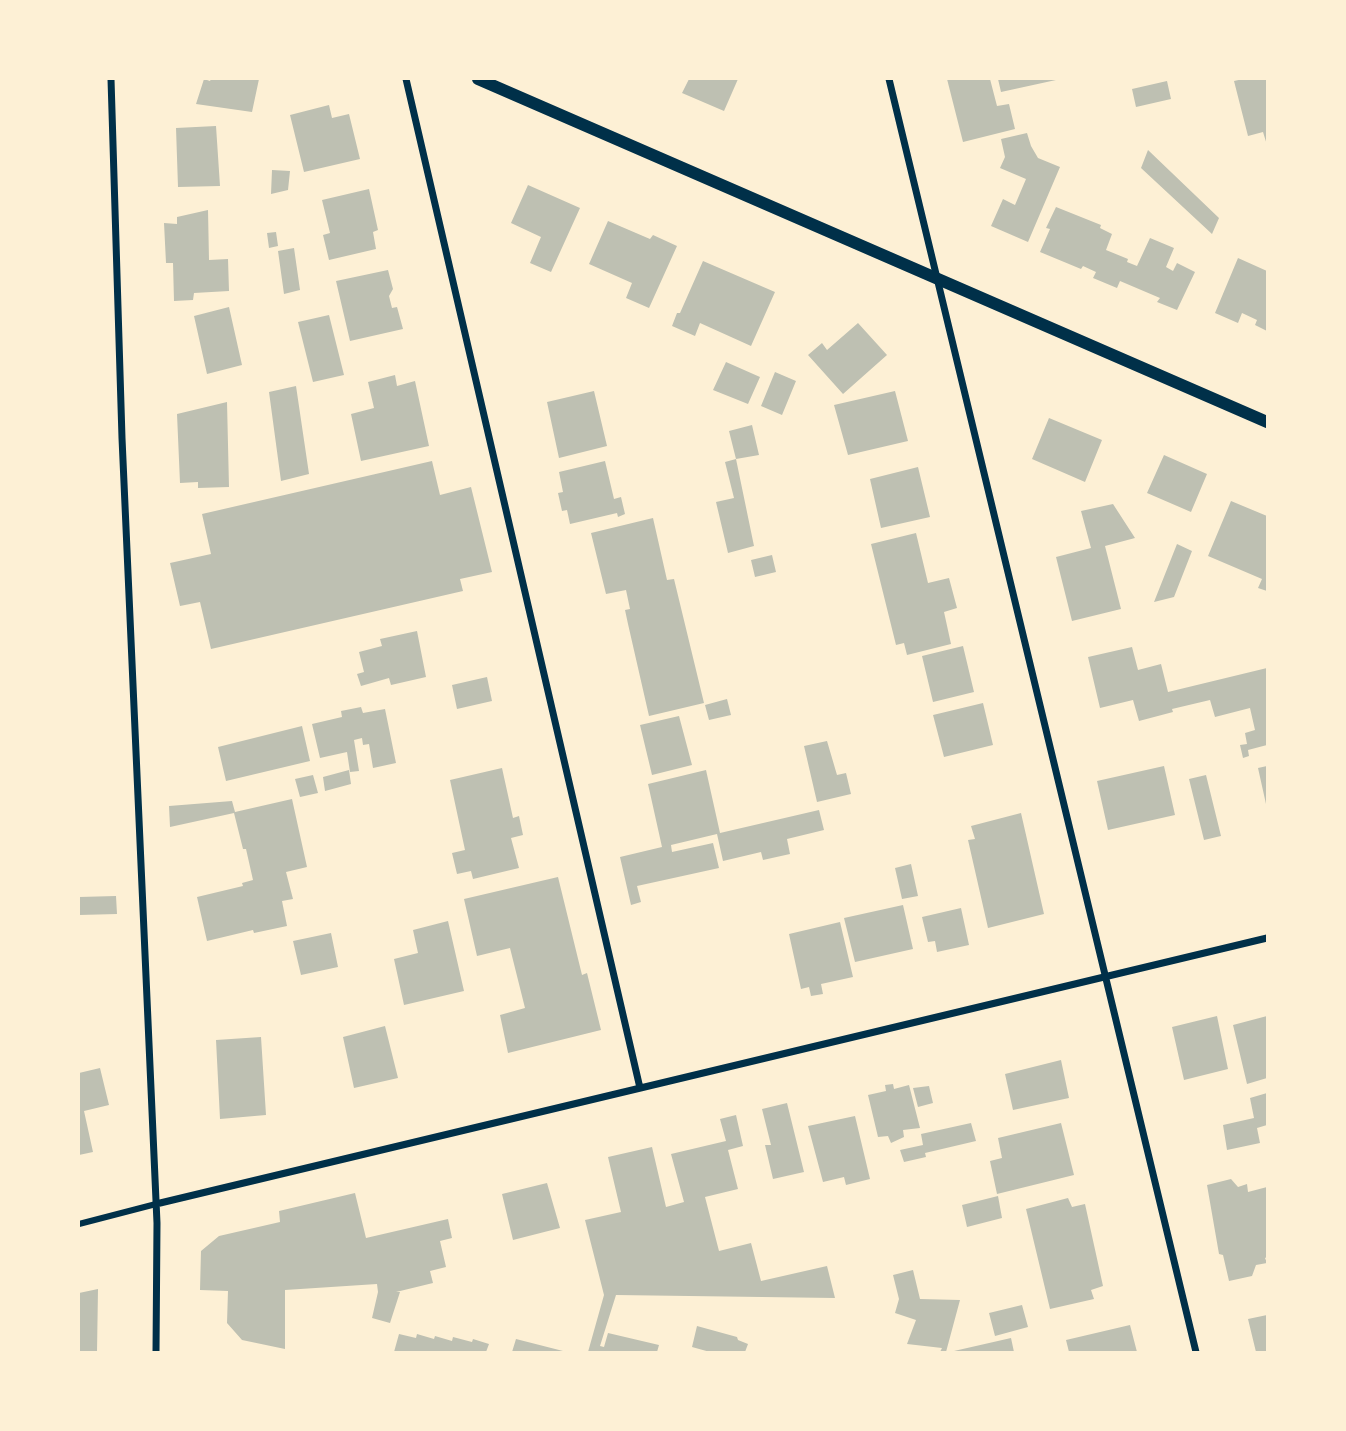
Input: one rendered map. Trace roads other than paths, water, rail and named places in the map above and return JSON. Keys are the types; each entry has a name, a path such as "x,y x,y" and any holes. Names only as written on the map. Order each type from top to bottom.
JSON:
{"street":[{"path":"111,79 122,438 156,1204 156,1352"},
{"path":"406,79 640,1088"},
{"path":"478,79 1267,422"},
{"path":"889,79 1196,1352"},
{"path":"79,1224 1267,938"}]}
